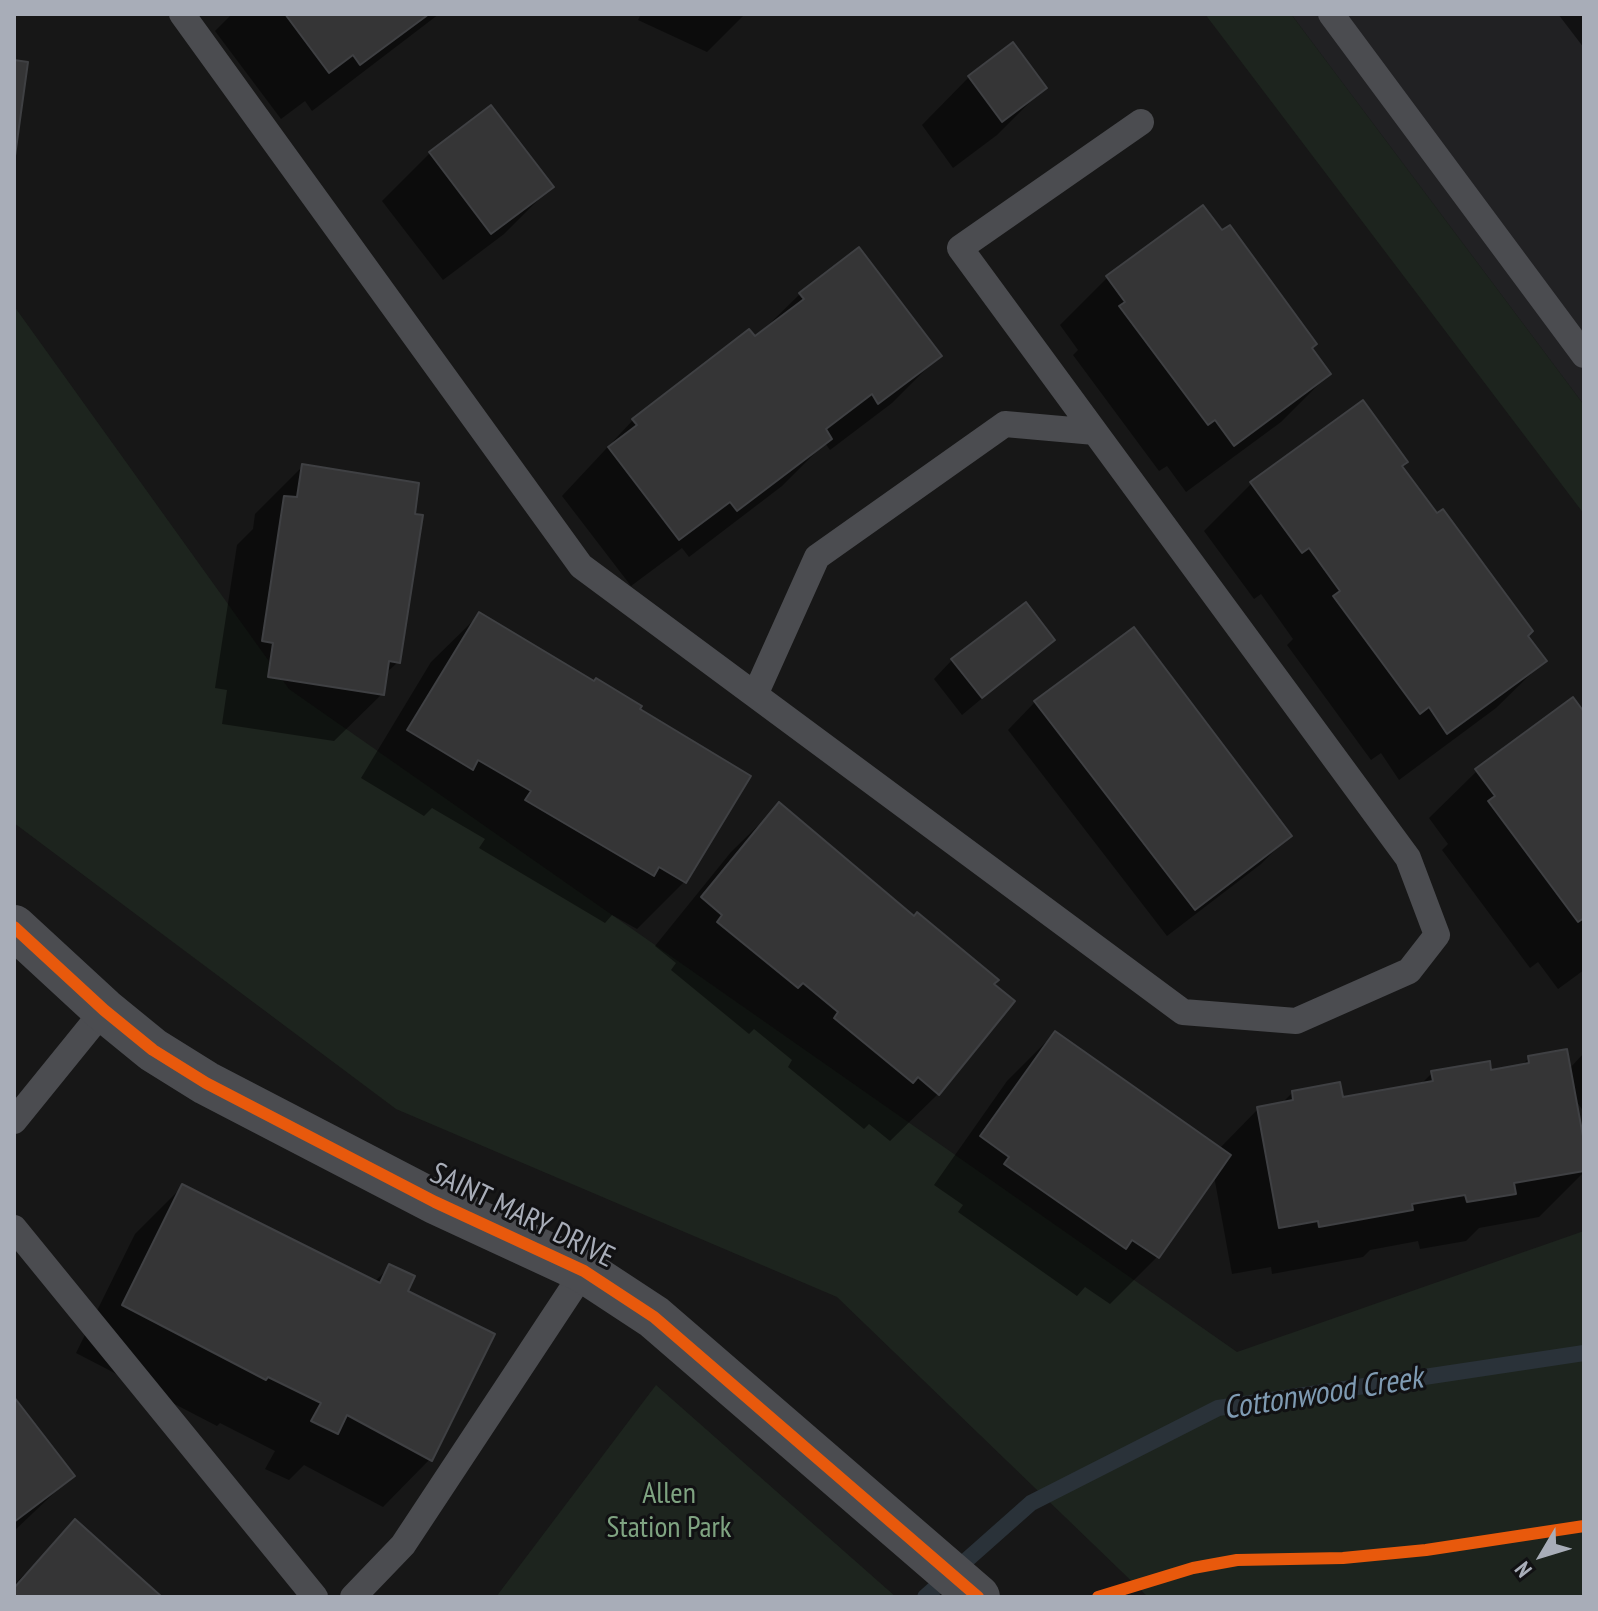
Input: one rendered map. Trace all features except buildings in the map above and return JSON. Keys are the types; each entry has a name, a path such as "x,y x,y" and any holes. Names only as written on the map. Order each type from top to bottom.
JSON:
{"street":[{"name":"SAINT MARY DRIVE","path":"14,927 104,1010 153,1050 206,1083 435,1202 584,1271 654,1317 978,1597"}],"lane":[{"path":"182,14 581,566 1183,1012 1296,1021 1409,971 1437,935 1408,858 960,248 1141,122"},
{"path":"1331,14 1584,355"},
{"path":"755,695 817,557 1005,424 1095,432"},
{"path":"14,1121 104,1010"},
{"path":"14,1228 315,1597"},
{"path":"353,1597 403,1545 584,1271"}],"shaded area":[{"path":"1291,14 1584,14 1584,405"}],"green space":[{"path":"1205,14 1291,14 1584,405 1584,514"},
{"path":"14,306 289,689 1237,1352 1584,1231 1584,1597 1148,1597 837,1297 396,1109 14,823"},
{"name":"Allen Station Park","path":"656,1385 896,1597 496,1597"}],"waterway":[{"name":"Cottonwood Creek","path":"925,1597 1031,1503 1218,1408 1584,1353"}],"cycle path":[{"path":"14,927 104,1010 153,1050 206,1083 435,1202 584,1271 654,1317 978,1597"},
{"path":"1098,1597 1193,1568 1237,1560 1343,1558 1426,1550 1584,1526"}]}
